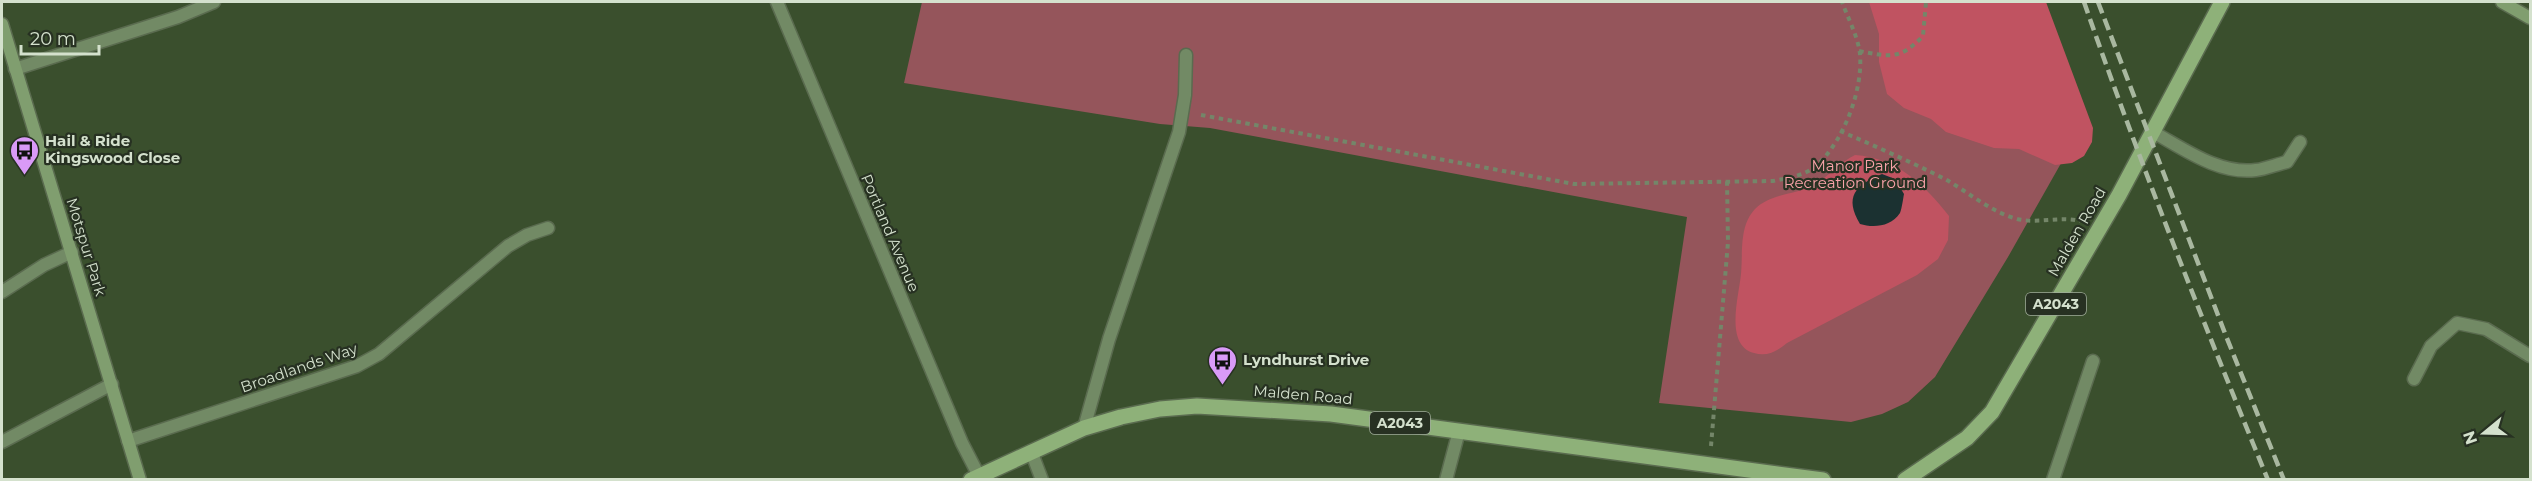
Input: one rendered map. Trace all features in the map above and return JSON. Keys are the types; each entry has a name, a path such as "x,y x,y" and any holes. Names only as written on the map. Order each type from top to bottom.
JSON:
{"main road":[{"name":"Malden Road","path":"1905,480 1967,438 1992,412 2101,226 2222,2"},
{"name":"Malden Road","path":"975,478 1084,428 1160,409 1197,406 1331,414 1823,480"}],"street":[{"path":"15,69 145,28 214,2"},
{"name":"Portland Avenue","path":"777,2 975,478"},
{"path":"2502,2 2530,18"},
{"name":"Motspur Park","path":"2,24 140,480"},
{"path":"1084,428 1109,339 1179,132 1186,56"},
{"path":"2153,132 2218,167 2237,170 2256,170 2287,162 2300,142"},
{"name":"Broadlands Way","path":"129,441 357,366 379,354 508,246 527,235 548,228"},
{"path":"2,292 44,265 72,252"},
{"path":"2414,379 2431,346 2457,323 2486,329 2530,356"},
{"path":"2054,480 2093,362"},
{"path":"2,442 112,384"},
{"path":"1446,480 1459,431"},
{"path":"1031,451 1042,480"}],"path":[{"path":"1182,111 1574,184 1773,181 1795,177 1815,166 1840,131 1852,109 1860,83 1860,51 1842,2"},
{"path":"1860,51 1892,57 1910,50 1923,36 1926,2"},
{"path":"1840,131 1946,180 1993,209 2016,219 2043,222 2067,218 2101,226"},
{"path":"1710,465 1713,404 1728,242 1727,181"}],"green space":[{"name":"Manor Park Recreation Ground","path":"922,2 2033,2 2081,128 2008,257 1935,377 1908,402 1882,414 1851,422 1659,403 1687,217 1210,128 1160,124 904,83"},
{"path":"1869,2 2046,2 2093,128 2092,142 2084,156 2072,163 2055,165 2019,149 1994,148 1946,132 1931,119 1904,108 1887,94 1879,62 1879,34"},
{"path":"1855,155 1884,161 1897,167 1930,193 1949,216 1948,240 1938,259 1917,275 1787,343 1776,351 1768,354 1754,353 1745,348 1736,330 1736,307 1746,223 1761,204 1814,185"}],"water":[{"path":"1882,174 1895,179 1904,194 1900,213 1887,224 1870,226 1860,224 1853,206 1855,193 1865,183"}],"railway":[{"path":"2084,2 2173,242 2268,480"},
{"path":"2098,2 2226,336 2284,480"}],"place":[{"name":"Hail & Ride Kingswood Close","path":"24,176"},
{"name":"Lyndhurst Drive","path":"1222,386"}]}
